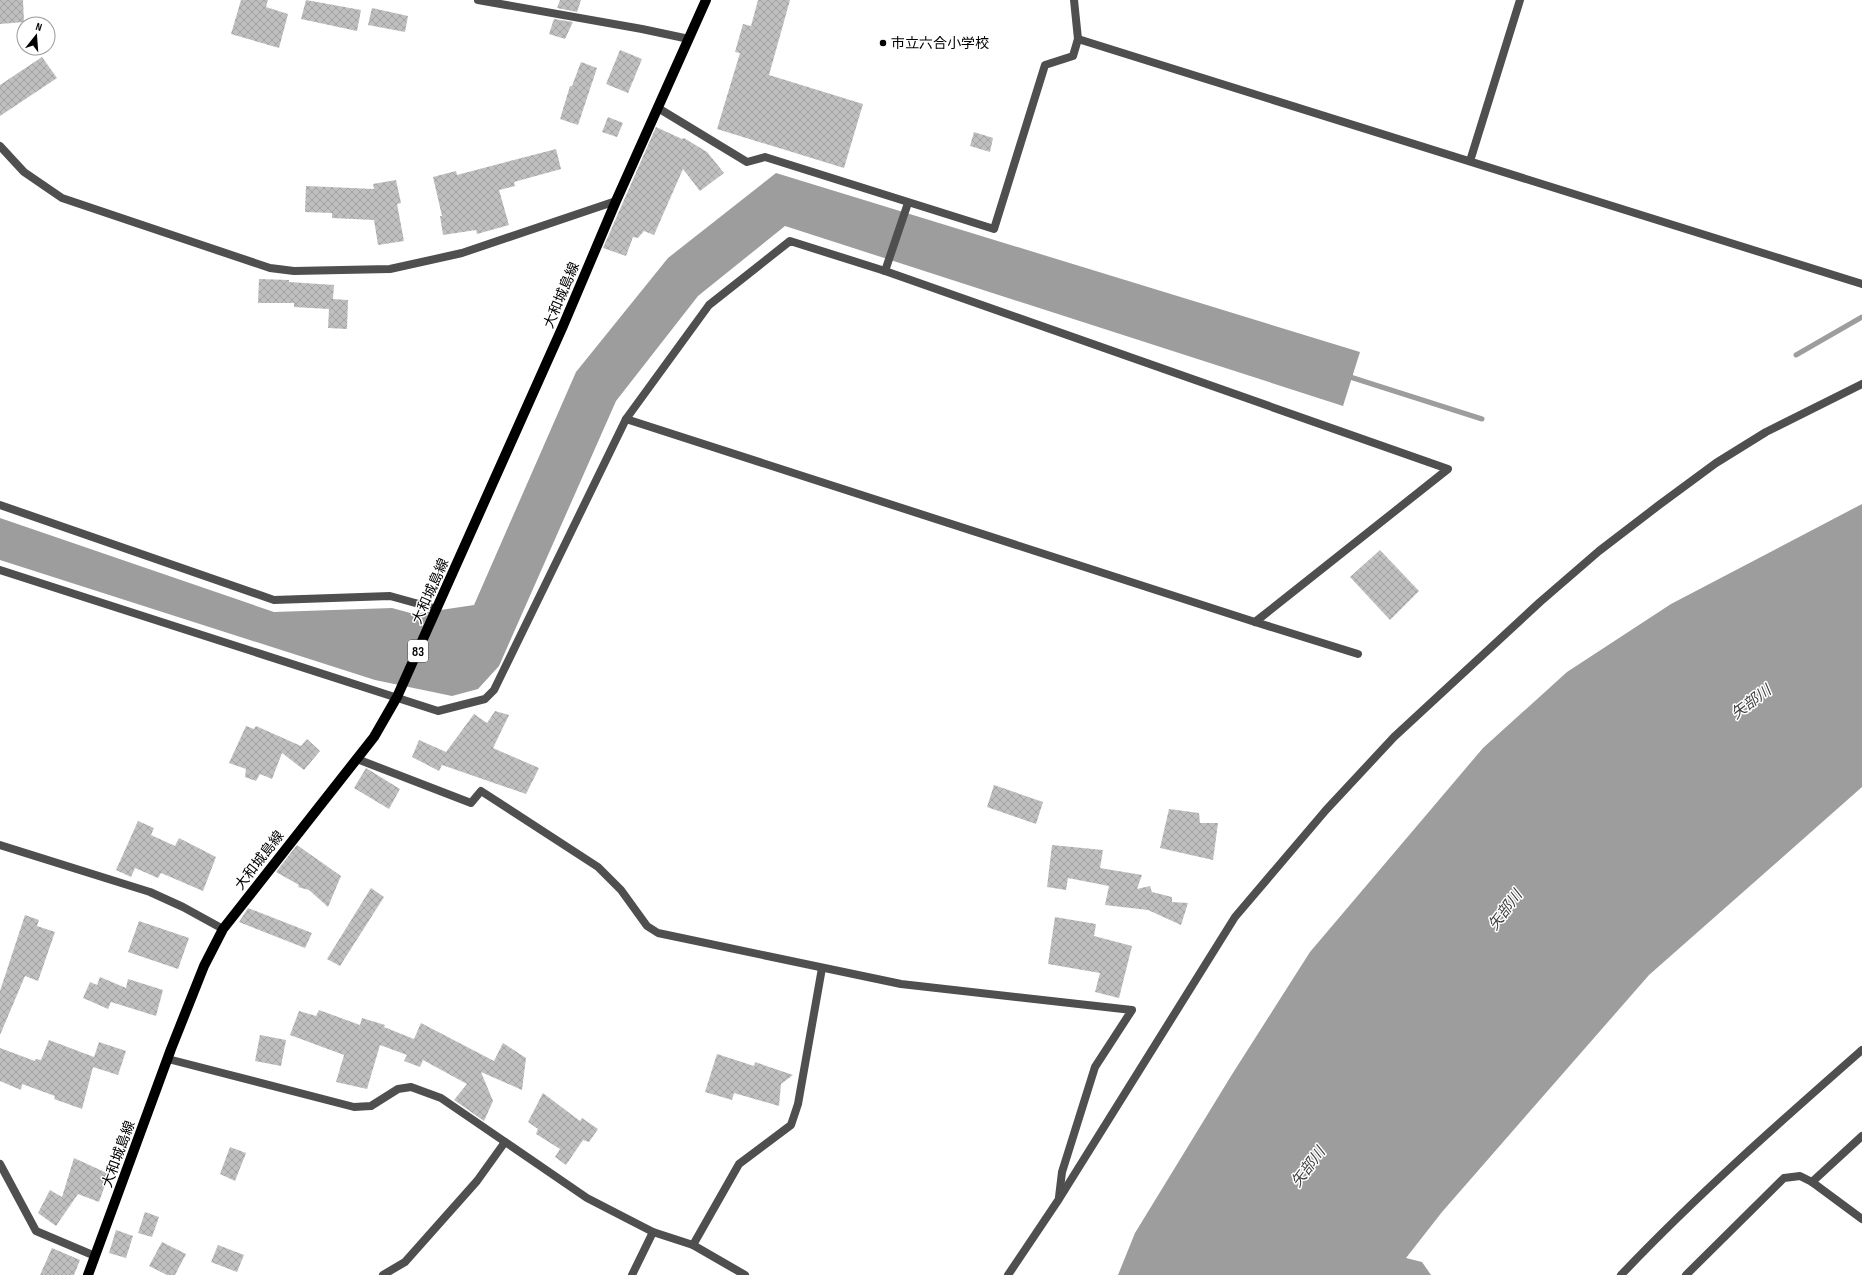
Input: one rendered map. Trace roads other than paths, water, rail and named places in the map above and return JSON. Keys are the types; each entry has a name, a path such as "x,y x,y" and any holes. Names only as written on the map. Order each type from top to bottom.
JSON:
{"main road":[{"name":"大和城島線","path":"88,1275 204,966 223,929 374,737 397,697 564,326 616,201 706,0"}],"street":[{"path":"478,0 642,28 689,39"},
{"path":"658,108 746,162 765,157 994,229 1045,65 1073,56 1078,39 1074,0"},
{"path":"1470,161 1520,0"},
{"path":"1078,39 1862,284"},
{"path":"0,146 24,172 62,198 270,268 294,270 390,269 462,253 616,201"},
{"path":"885,271 908,203"},
{"path":"0,570 438,711 485,699 494,690 626,419 709,305 790,241 885,271 1448,469 1255,622"},
{"path":"1008,1275 1059,1200 1235,917 1321,816 1394,737 1540,602 1599,551 1659,504 1716,464 1766,432 1862,384"},
{"path":"626,419 1358,654"},
{"path":"0,505 274,600 390,596 437,609"},
{"path":"357,759 471,803 481,791 598,867 621,890 647,926 658,933 901,984 1132,1010 1096,1067 1062,1172 1059,1200"},
{"path":"0,845 150,892 183,907 223,929"},
{"path":"693,1245 740,1164 791,1125 798,1104 822,968"},
{"path":"1621,1275 1661,1233 1723,1174 1862,1050"},
{"path":"168,1059 354,1107 371,1106 398,1089 411,1088 440,1098 587,1198 653,1232 693,1245 744,1275"},
{"path":"1812,1182 1862,1136"},
{"path":"383,1275 405,1262 477,1181 505,1142"},
{"path":"0,1164 36,1231 95,1256"},
{"path":"1686,1275 1784,1178 1800,1176 1812,1182 1862,1219"},
{"path":"632,1275 653,1232"}],"water":[{"path":"776,173 1360,352 1343,406 785,226 698,296 616,401 499,666 478,689 452,696 375,680 0,560 0,518 274,612 392,608 414,614 474,605 576,372 668,258"},
{"name":"矢部川","path":"1862,504 1862,787 1649,975 1442,1212 1406,1258 1422,1262 1431,1275 1118,1275 1135,1233 1231,1076 1310,952 1483,748 1567,672 1671,604"}],"waterway":[{"path":"1796,355 1862,317"},
{"path":"1347,376 1482,419"}],"place":[{"name":"市立六合小学校","path":"883,43"}]}
